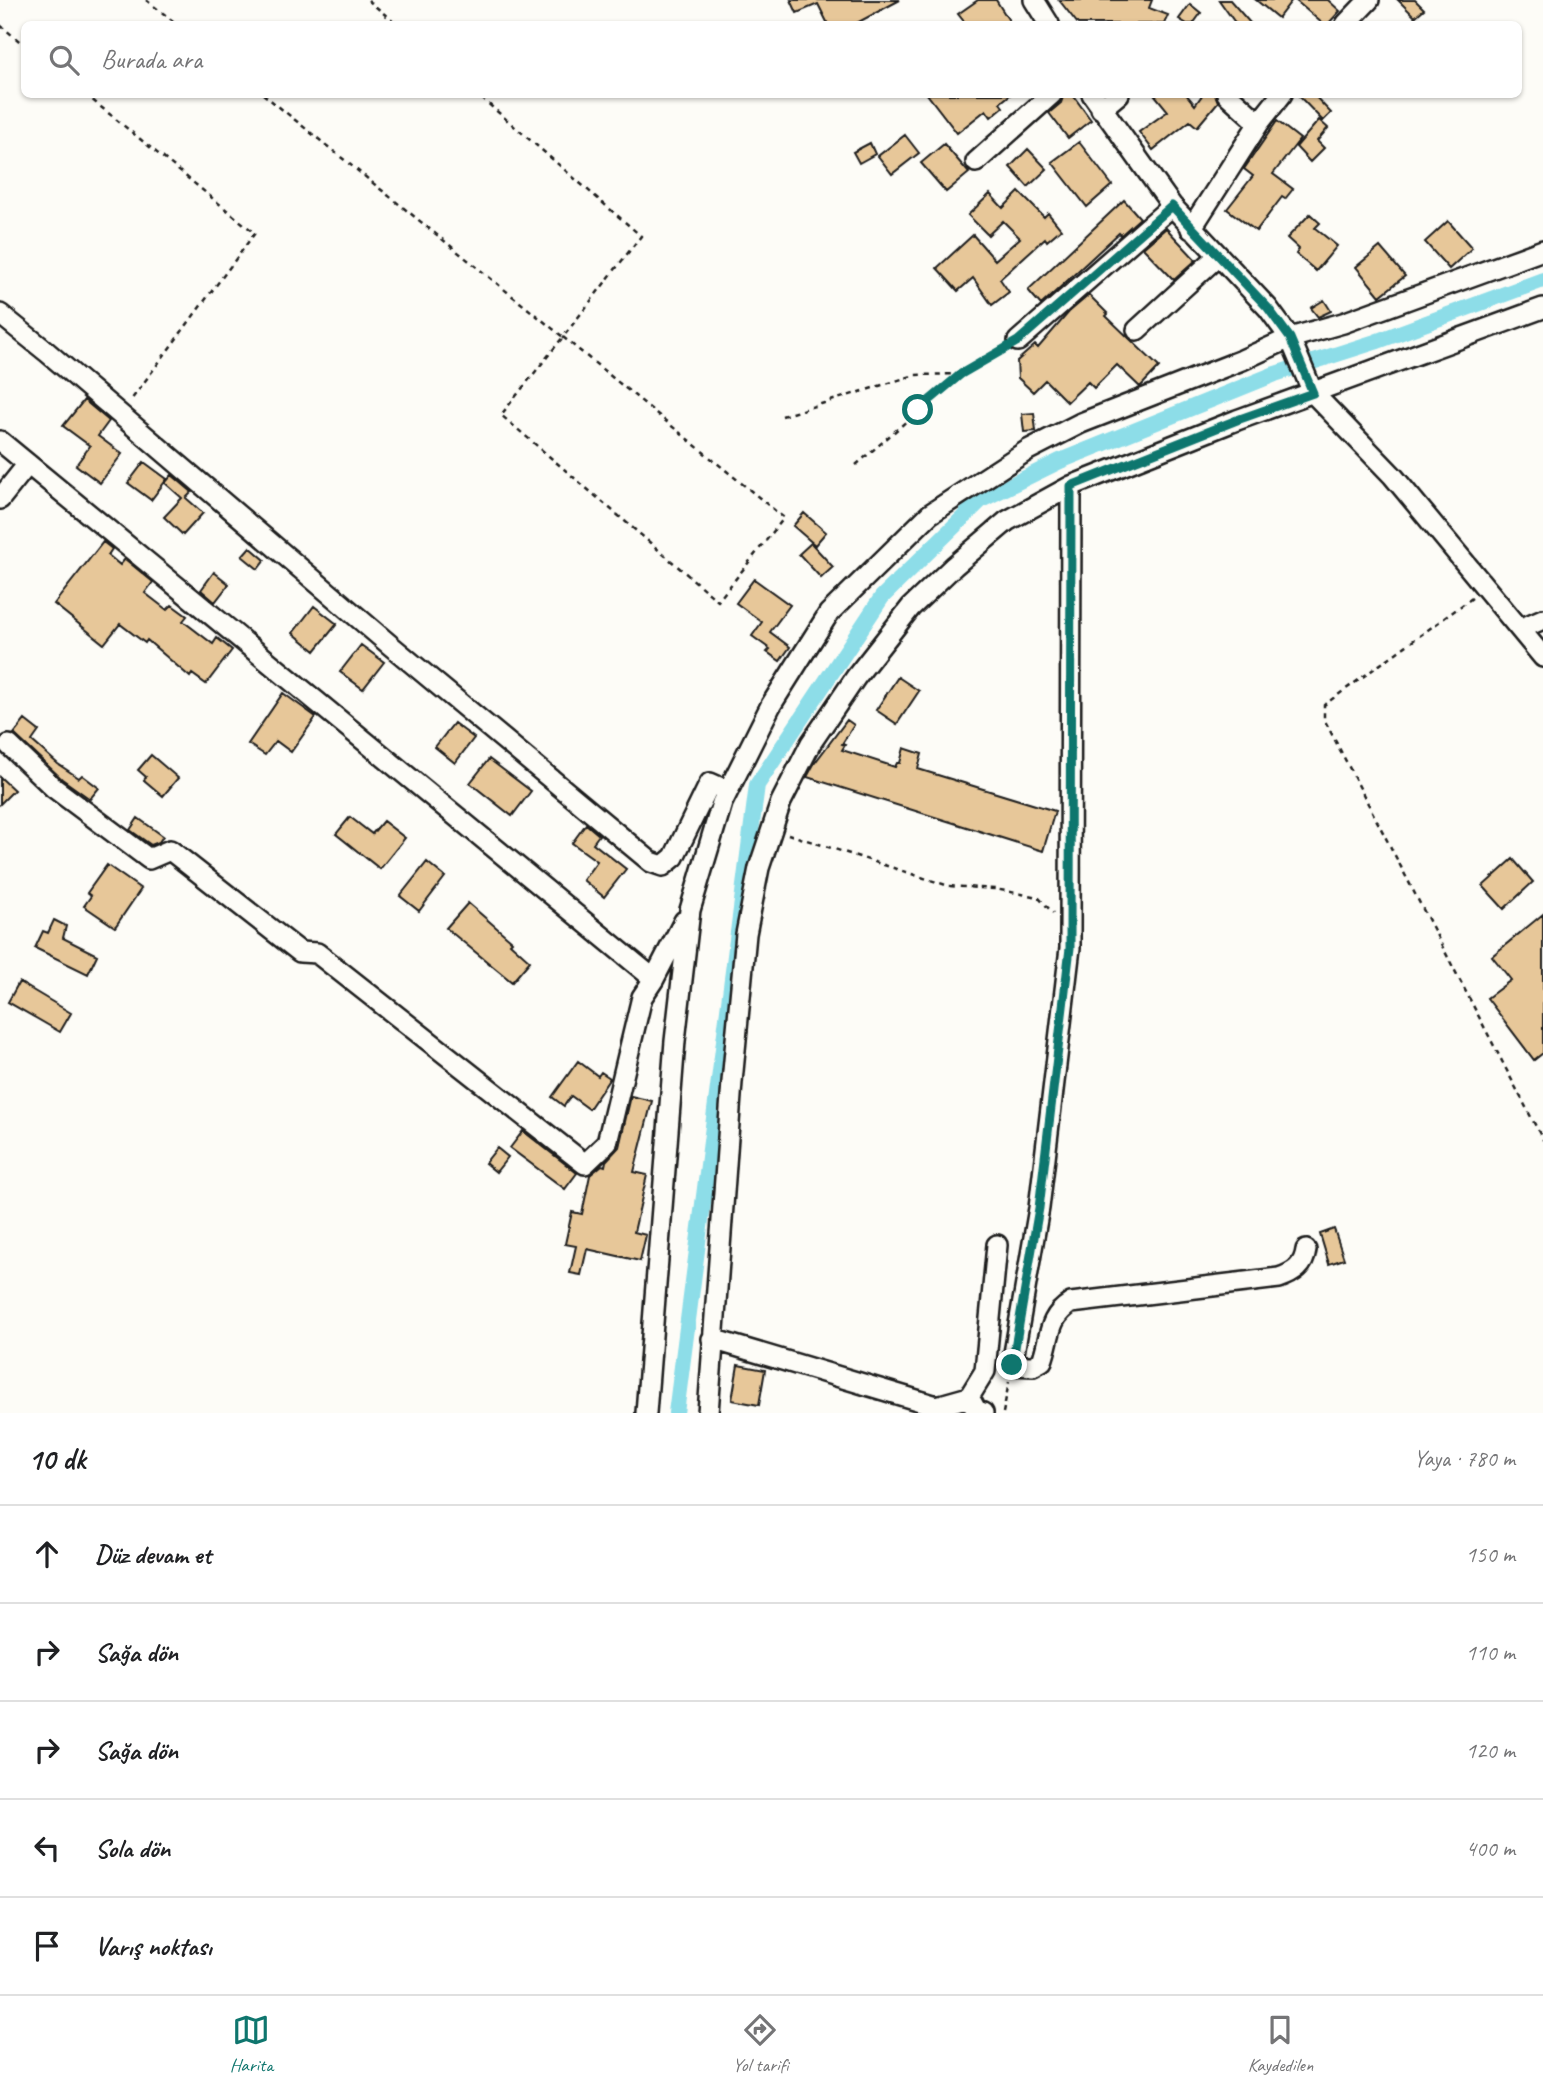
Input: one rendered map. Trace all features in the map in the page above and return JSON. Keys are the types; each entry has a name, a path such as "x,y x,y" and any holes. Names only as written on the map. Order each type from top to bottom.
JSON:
{"street":[{"path":"1034,0 1047,21"},
{"path":"1349,21 1369,0"},
{"path":"976,162 1048,98"},
{"path":"1232,98 1259,122"},
{"path":"1191,229 1259,122 1279,98"},
{"path":"1096,102 1191,229 1268,308 1292,343 1313,393 1392,476 1543,657"},
{"path":"1018,341 1172,206"},
{"path":"646,1413 675,1041 690,910 722,803 771,705 829,613 930,514 1028,450 1081,423 1242,360 1543,250"},
{"path":"1137,330 1218,257"},
{"path":"708,1413 746,934 759,868 781,802 811,743 856,677 911,607 954,566 1007,521 1071,486 1237,420 1543,307"},
{"path":"0,314 121,414 379,636 651,862 663,866 674,857 710,783 728,791"},
{"path":"0,441 654,979"},
{"path":"0,499 28,464"},
{"path":"1071,486 1070,948 1039,1208 1012,1365 1033,1366 1042,1362 1053,1321 1059,1311 1071,1303 1279,1278 1292,1274 1304,1261 1306,1250"},
{"path":"1520,629 1543,620"},
{"path":"9,746 54,788 149,859 170,850 300,952 317,953 585,1164 607,1143 642,997 690,910"},
{"path":"712,1339 937,1406 969,1397 985,1371 997,1245"},
{"path":"969,1397 976,1410 982,1413"}],"path":[{"path":"146,0 173,21"},
{"path":"368,0 392,21"},
{"path":"0,25 21,42"},
{"path":"90,98 255,233 121,414"},
{"path":"268,98 563,337 784,518 718,601 501,415 563,337 642,236 482,98"},
{"path":"856,465 961,374 1018,341"},
{"path":"782,415 915,375 961,374"},
{"path":"1486,587 1324,705 1324,719 1543,1140"},
{"path":"772,828 949,886 995,889 1038,897 1070,930"},
{"path":"1003,1413 1012,1365"}],"building":[{"path":"791,0 900,0 861,21 826,21 818,4 797,13"},
{"path":"978,0 996,0 1009,21 964,21 958,14"},
{"path":"1059,0 1152,0 1149,8 1168,15 1165,21 1076,21"},
{"path":"1219,0 1230,0 1248,21 1234,21"},
{"path":"1256,0 1292,0 1278,18"},
{"path":"1295,0 1328,0 1340,11 1331,21 1320,21"},
{"path":"1398,0 1415,0 1424,9 1415,17"},
{"path":"1190,4 1201,13 1195,21 1179,19"},
{"path":"930,98 1006,98 1000,103 1003,107 991,117 986,110 957,133"},
{"path":"1063,98 1075,98 1091,120 1068,138 1049,113 1061,103"},
{"path":"1157,98 1189,98 1195,105 1200,98 1216,98 1218,102 1197,127 1190,121 1153,150 1139,132 1168,111"},
{"path":"1301,98 1317,98 1331,113 1323,121"},
{"path":"1319,120 1328,128 1317,141 1324,148 1310,162 1296,147"},
{"path":"1277,121 1300,139 1273,174 1293,189 1285,199 1282,197 1256,231 1227,209 1253,176 1244,169"},
{"path":"905,135 919,153 892,174 878,156"},
{"path":"1079,142 1112,185 1087,207 1052,162"},
{"path":"870,143 875,154 859,163 853,152"},
{"path":"944,144 969,173 946,192 921,163"},
{"path":"1028,149 1047,169 1028,187 1010,167"},
{"path":"1019,192 1044,217 1048,213 1061,229 1047,241 1045,238 1000,279 1009,292 992,305 973,278 958,291 937,268 973,235 995,260 1020,238 1003,221 988,235 968,215 990,194 1003,208"},
{"path":"1124,200 1140,218 1121,235 1119,233 1041,305 1028,290"},
{"path":"1310,214 1320,223 1315,228 1337,246 1316,271 1296,254 1299,249 1287,238"},
{"path":"1448,221 1472,248 1449,269 1425,242"},
{"path":"1166,228 1196,260 1174,280 1143,248"},
{"path":"1380,247 1405,276 1380,296 1356,267"},
{"path":"1089,295 1108,314 1106,316 1159,367 1140,387 1117,365 1094,388 1088,382 1067,402 1045,380 1033,392 1018,378 1017,361 1035,345 1038,348 1069,312"},
{"path":"1324,300 1331,311 1318,317 1311,308"},
{"path":"84,400 109,421 98,436 122,454 100,483 76,465 90,446 63,426"},
{"path":"1034,413 1036,431 1024,432 1022,414"},
{"path":"144,462 167,479 151,500 128,483"},
{"path":"172,475 192,492 186,498 203,513 183,535 164,517 182,498 165,483"},
{"path":"804,513 826,532 815,545 793,526"},
{"path":"103,542 112,549 108,555 120,565 125,559 153,582 145,593 167,610 172,605 187,616 183,621 213,644 217,638 232,650 206,684 192,674 190,677 147,640 145,643 120,624 104,644 54,604"},
{"path":"811,543 833,567 821,578 799,554"},
{"path":"250,547 265,560 258,569 242,556"},
{"path":"214,572 229,584 215,602 201,590"},
{"path":"754,579 790,605 770,632 790,647 780,661 767,652 770,649 752,636 762,622 736,603"},
{"path":"314,606 337,624 315,651 293,633"},
{"path":"361,645 384,662 363,689 340,672"},
{"path":"898,677 919,691 897,724 876,710"},
{"path":"283,693 316,717 291,752 276,741 265,755 248,744"},
{"path":"25,720 39,731 32,741 58,764 79,778 82,775 99,788 90,799 62,779 14,734"},
{"path":"847,720 854,725 842,744 845,745 842,750 895,767 900,763 904,748 922,754 918,769 1055,811 1043,851 807,777"},
{"path":"454,723 474,738 455,763 435,747"},
{"path":"151,755 178,778 163,796 144,780 146,777 138,770"},
{"path":"489,759 531,791 512,816 470,783"},
{"path":"0,777 14,790 0,804"},
{"path":"350,817 372,834 383,821 405,838 380,869 336,834"},
{"path":"138,818 163,836 159,842 151,845 130,830"},
{"path":"586,824 599,835 593,843 626,869 604,897 583,880 597,861 572,843"},
{"path":"1513,859 1533,882 1504,909 1483,886"},
{"path":"427,862 445,877 419,911 400,896"},
{"path":"107,865 141,889 115,927 84,906 91,896 87,893"},
{"path":"468,903 512,941 510,943 530,961 512,982 446,928"},
{"path":"1543,914 1543,1053 1534,1060 1487,998 1511,980 1492,956"},
{"path":"54,920 66,926 63,938 97,955 88,974 35,948 43,931 48,933"},
{"path":"19,982 71,1013 60,1032 8,1002"},
{"path":"578,1061 598,1076 601,1072 610,1078 589,1109 571,1096 564,1106 552,1097"},
{"path":"631,1096 652,1101 634,1172 647,1175 634,1232 646,1235 640,1261 587,1249 581,1275 570,1273 576,1246 565,1244 572,1212 582,1214 590,1175 602,1165 605,1166 606,1161 619,1147"},
{"path":"523,1131 577,1173 565,1189 510,1148"},
{"path":"497,1148 508,1157 496,1172 485,1163"},
{"path":"1334,1229 1344,1259 1329,1264 1320,1234"},
{"path":"738,1365 765,1370 759,1405 732,1400"}],"waterway":[{"path":"676,1413 757,785 882,597 981,500 1060,461 1275,374 1375,342 1543,280"}],"route":[{"path":"918,410 961,374 1018,341 1172,206 1268,308 1290,338 1313,393 1071,486 1070,948 1039,1208 1012,1365"}]}
